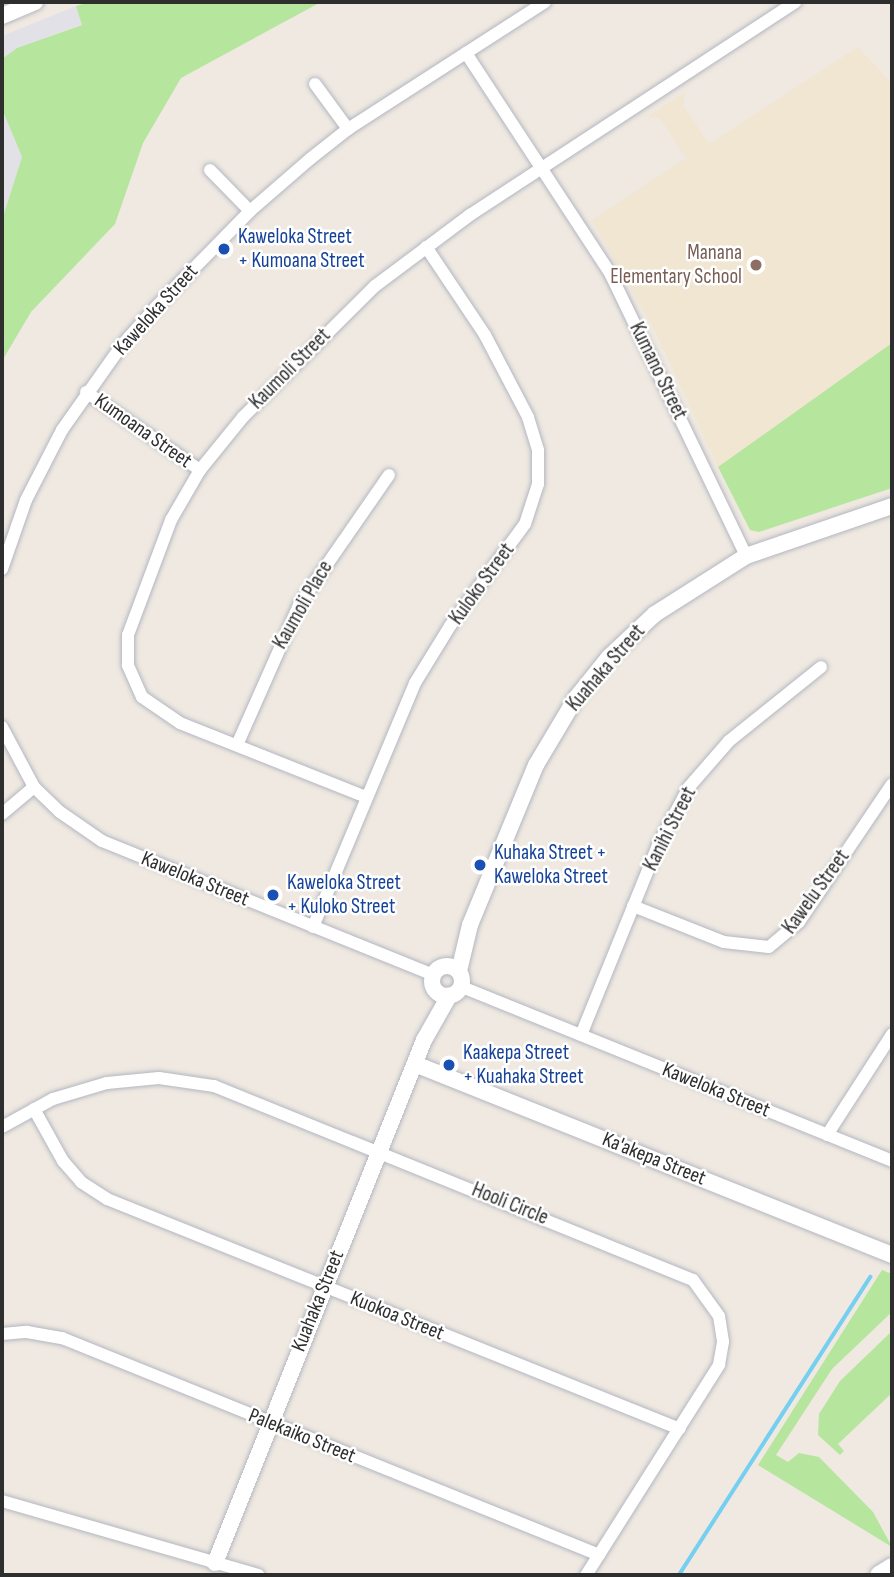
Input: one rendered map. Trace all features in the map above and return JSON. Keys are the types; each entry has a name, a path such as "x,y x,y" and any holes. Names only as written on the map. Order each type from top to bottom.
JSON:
{"main road":[{"path":"879,1575 892,1567"}],"street":[{"path":"2,16 35,2"},
{"name":"Kaweloka Street","path":"2,569 40,470 86,392 148,316 250,211 348,129 545,2"},
{"name":"Kaumoli Street","path":"366,797 180,723 149,704 131,676 127,651 146,576 200,470 243,417 328,330 426,247 796,2"},
{"name":"Kumano Street","path":"466,53 611,275 746,556"},
{"path":"315,84 348,129"},
{"path":"210,170 250,211"},
{"name":"Kuloko Street","path":"313,927 415,683 450,626 526,524 538,484 538,450 528,417 485,335 426,247"},
{"name":"Kumoana Street","path":"86,392 200,470"},
{"name":"Kaumoli Place","path":"237,745 299,605 388,475"},
{"name":"Kuahaka Street","path":"215,1563 269,1422 536,765 576,698 655,614 746,556 892,506"},
{"name":"Kanihi Street","path":"581,1035 666,826 704,768 752,721 821,667"},
{"name":"Kaweloka Street","path":"2,727 34,786 60,812 102,841 892,1161"},
{"name":"Kawelu Street","path":"633,906 724,942 769,947 799,922 892,784"},
{"path":"2,814 34,786"},
{"path":"827,1135 892,1034"},
{"name":"Ka'akepa Street","path":"415,1064 892,1255"},
{"name":"Hooli Circle","path":"2,1127 34,1109 107,1083 180,1080 233,1092 680,1273 702,1289 719,1316 723,1349 716,1372 586,1575"},
{"name":"Kuokoa Street","path":"34,1109 63,1161 81,1182 107,1199 680,1429"},
{"name":"Palekaiko Street","path":"2,1334 50,1334 599,1555"},
{"path":"2,1501 259,1575"}],"shaded area":[{"path":"76,6 83,24 17,48 2,59 2,36"},
{"name":"Manana Elementary School","path":"858,47 892,84 892,343 718,467 654,329 592,220 686,158 660,118 647,117 685,92 683,105 709,144"},
{"path":"2,109 22,157 2,220"}],"green space":[{"path":"90,2 321,2 181,78 143,143 115,224 31,312 2,361 2,220 22,157 2,109 2,59 17,48 82,25 76,6"},
{"path":"892,343 892,488 759,532 750,530 718,467"},
{"path":"882,1270 892,1274 892,1312 832,1369 776,1455 788,1462 799,1453 819,1457 873,1512 892,1547 758,1465"},
{"path":"892,1331 892,1393 838,1444 844,1451 840,1455 818,1435 819,1414 840,1381"}],"waterway":[{"path":"679,1575 870,1277"}],"place":[{"name":"Kaweloka Street + Kumoana Street","path":"224,249"},
{"name":"Manana Elementary School","path":"756,265"},
{"name":"Kuhaka Street + Kaweloka Street","path":"480,865"},
{"name":"Kaweloka Street + Kuloko Street","path":"273,895"},
{"name":"Kaakepa Street + Kuahaka Street","path":"449,1065"}]}
